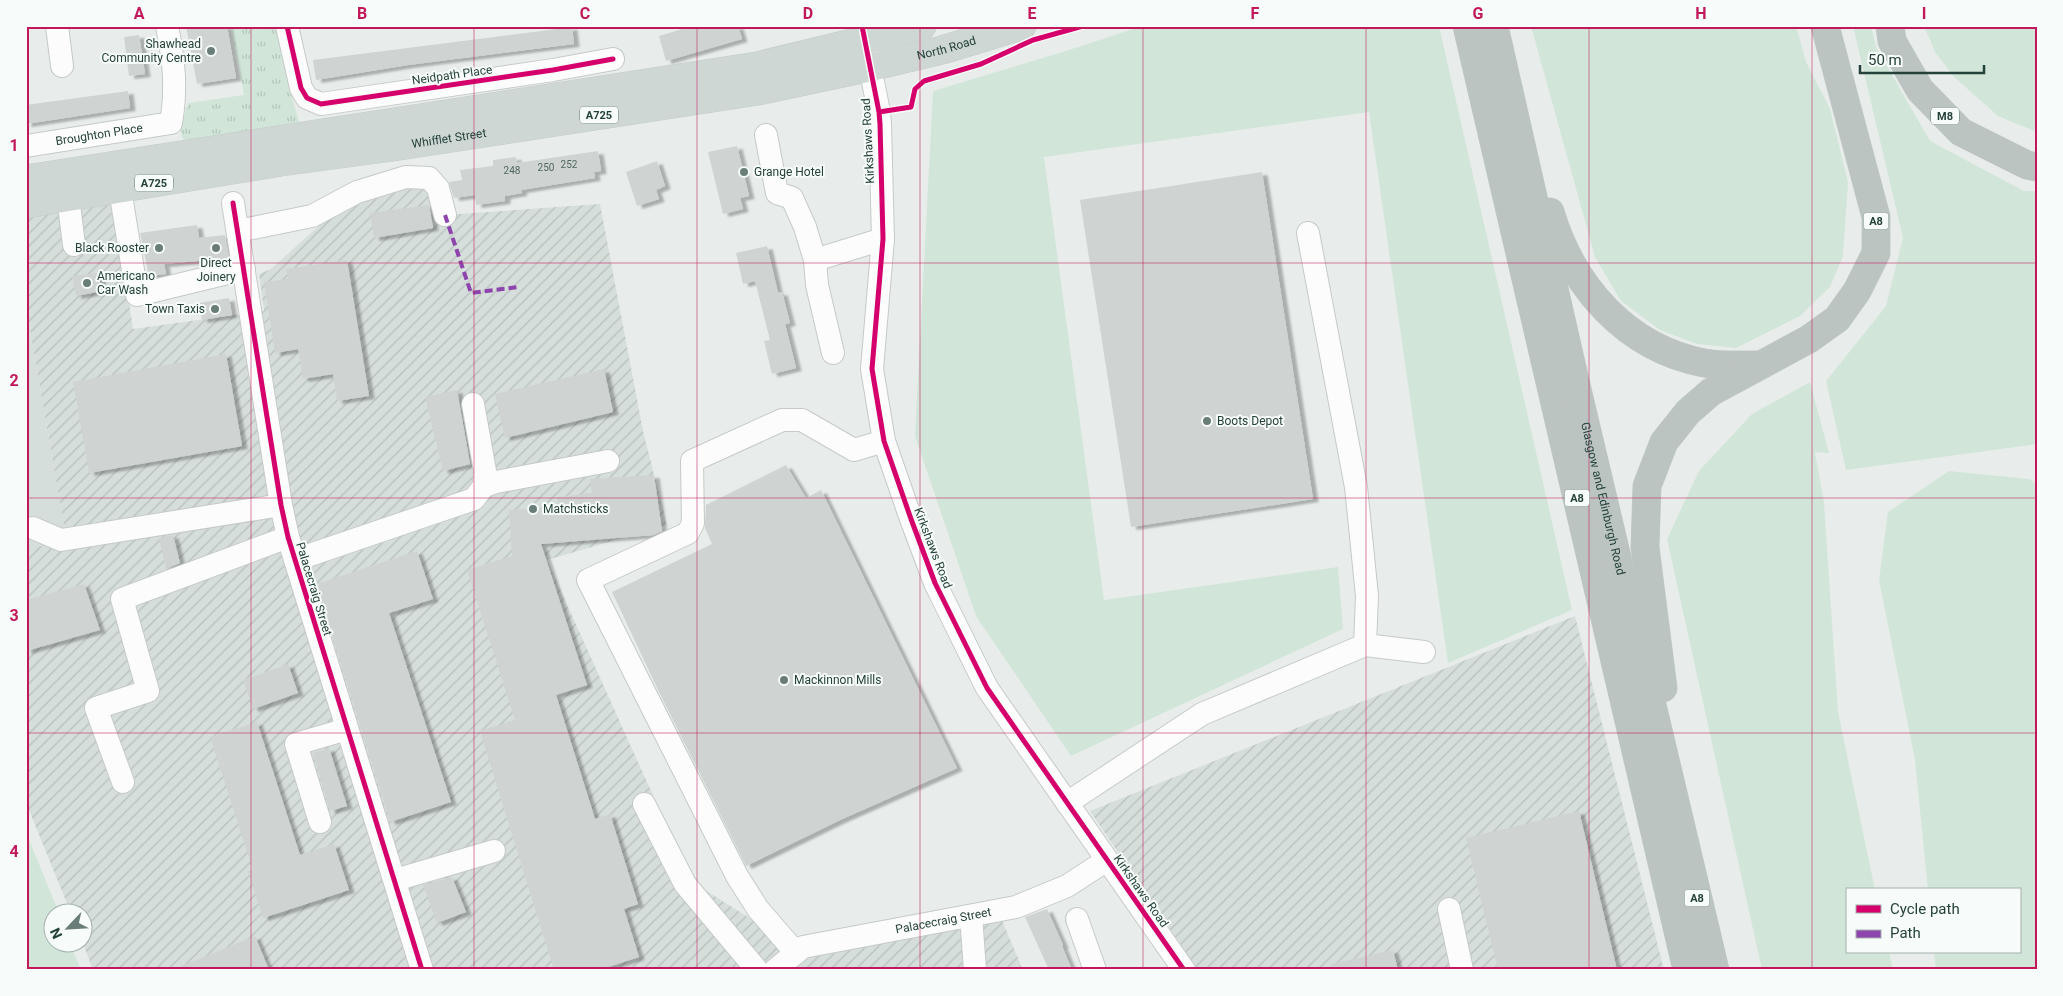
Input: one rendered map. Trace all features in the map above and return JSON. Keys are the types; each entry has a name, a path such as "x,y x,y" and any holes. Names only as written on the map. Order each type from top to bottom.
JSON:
{"highway":[{"name":"Glasgow and Edinburgh Road","path":"1467,26 1687,970"},
{"name":"A8","path":"1680,826 1646,547 1647,486 1664,442 1688,412 1711,392 1809,339 1837,319 1857,291 1876,253 1876,217 1825,26"},
{"name":"M8","path":"1890,26 1892,41 1920,90 1961,132 2027,165 2037,167"},
{"name":"Glasgow and Edinburgh Road","path":"1494,28 1573,376 1715,970"},
{"name":"A8","path":"1494,28 1557,234 1586,285 1610,316 1652,346 1704,364 1758,366"}],"main road":[{"name":"A725","path":"863,34 922,26"},
{"name":"North Road","path":"871,67 942,50 1022,26"},
{"name":"Whifflet Street","path":"26,179 279,152 322,145 757,66 863,34"},
{"name":"Whifflet Street","path":"322,145 393,147 758,91 871,67"},
{"name":"Whifflet Street","path":"26,204 120,189 279,152"}],"street":[{"path":"57,26 62,66"},
{"name":"Broughton Place","path":"26,146 171,123 175,98 175,78 166,26"},
{"name":"Neidpath Place","path":"287,26 301,88 307,98 321,104 553,70 613,59"},
{"name":"Kirkshaws Road","path":"863,34 879,112 883,239 872,369 884,442 935,583 987,688 1184,970"},
{"path":"766,135 777,193 792,198 805,227 815,260 817,285 833,353"},
{"path":"238,231 312,216 357,192 406,177 429,178 438,188 446,215"},
{"path":"120,189 137,295 244,269"},
{"path":"68,197 74,245"},
{"name":"Palacecraig Street","path":"233,203 280,505 294,560 395,880 420,969"},
{"path":"1308,233 1356,487 1368,596 1365,645"},
{"path":"815,260 883,239"},
{"path":"473,404 484,462 484,486"},
{"path":"796,953 758,909 737,876 588,580 688,533 693,523 692,461 782,420 802,420 854,450 884,442"},
{"path":"294,560 474,499 484,486 496,482 608,461"},
{"path":"33,528 61,540 280,505"},
{"path":"123,782 96,708 148,691 122,599 288,537"},
{"path":"1067,803 1202,714 1365,645 1424,652"},
{"path":"320,822 296,744 348,729"},
{"path":"644,804 685,884 757,970"},
{"path":"395,880 494,851"},
{"name":"Palacecraig Street","path":"775,970 803,947 1016,907 1067,886 1107,860"},
{"path":"1449,909 1462,970"},
{"path":"971,916 975,970"},
{"path":"1077,919 1095,970"}],"shaded area":[{"path":"440,179 446,215 600,204 643,431 667,525 547,560 692,882 809,955 1001,918 1023,970 93,970 87,954 92,954 92,904 67,904 26,803 26,548 67,543 26,307 26,216 114,201 133,329 264,311 259,274 271,269 343,204"},
{"path":"26,307 68,548 26,552"},
{"path":"1575,616 1664,970 1198,970 1090,811"}],"green space":[{"path":"231,26 277,26 300,125 185,144 180,130 188,103 244,95"},
{"path":"1142,26 1439,26 1572,610 1448,663 1369,112 1044,157 1104,600 1338,567 1343,629 1071,756 976,616 915,436 933,91"},
{"path":"1531,26 1796,26 1806,62 1830,109 1848,182 1843,256 1830,287 1800,316 1736,348 1697,344 1660,330 1621,301 1595,257"},
{"path":"1853,26 1871,26 1876,47 1930,141 2024,191 2037,191 2037,444 1846,470 1826,381 1886,306 1903,238"},
{"path":"1924,26 2037,26 2037,132 1998,116 1954,77 1935,52"},
{"path":"1810,382 1829,453 1815,452 1824,503 1838,712 1875,888 1846,888 1846,954 1889,954 1893,970 1762,970 1667,539 1699,471 1752,414"},
{"path":"1949,471 2029,479 2037,484 2037,970 1936,970 1934,954 2020,954 2020,888 1928,888 1915,760 1879,580 1888,512"},
{"path":"26,832 55,904 42,904 42,954 74,954 81,970 26,970"}],"building":[{"name":"Shawhead Community Centre","path":"186,26 227,26 236,78 197,84"},
{"path":"692,26 738,26 742,39 666,61 659,36"},
{"path":"572,27 574,44 408,65 316,80 313,60"},
{"path":"139,35 145,74 129,76 124,37"},
{"path":"128,91 130,108 26,124 26,105"},
{"path":"737,146 749,196 740,198 743,209 723,214 708,152"},
{"path":"598,151 601,171 594,172 595,178 521,190 522,193 505,196 505,201 476,205 475,195 454,198 449,182 462,180 460,170 493,166 493,160 516,157 517,163"},
{"path":"657,161 665,186 656,190 659,199 637,206 626,172"},
{"name":"Boots Depot","path":"1262,172 1313,499 1131,527 1080,200"},
{"path":"429,205 433,228 374,238 370,213"},
{"path":"197,225 199,238 225,235 229,258 164,264 166,274 149,276 140,233"},
{"path":"767,246 778,293 782,292 790,323 785,324 796,368 772,374 764,341 770,340 755,281 743,284 736,253"},
{"path":"347,260 369,396 337,401 333,374 303,379 298,349 275,353 264,282 288,279 286,269"},
{"name":"Americano Car Wash","path":"98,273 102,291 76,296 72,276"},
{"name":"Town Taxis","path":"229,298 232,315 202,320 199,303"},
{"path":"226,354 242,446 89,473 73,382"},
{"path":"604,369 613,412 505,438 495,394"},
{"path":"457,390 470,464 443,471 425,397"},
{"name":"Mackinnon Mills","path":"786,465 806,498 821,490 957,768 840,820 746,866 659,692 612,592 712,544 705,528 706,505"},
{"path":"654,475 662,531 653,535 541,544 587,685 556,695 595,819 610,814 638,904 624,909 639,957 599,970 554,970 480,731 515,720 467,570 512,556 509,510 558,507 557,497 592,493 590,479"},
{"path":"173,535 180,563 166,569 159,538"},
{"path":"417,551 433,599 389,613 451,802 390,822 316,584"},
{"path":"84,584 100,630 26,651 26,600"},
{"path":"288,664 298,693 253,709 243,680"},
{"path":"257,722 300,855 334,844 349,890 263,918 248,871 253,870 210,737"},
{"path":"329,748 347,806 330,811 313,753"},
{"path":"1579,811 1617,970 1498,970 1466,838"},
{"path":"452,877 466,912 437,923 423,885"},
{"path":"1047,909 1072,970 1049,970 1025,917"},
{"path":"255,936 269,970 174,970 174,969"},
{"path":"1393,950 1398,970 1332,970 1331,964"}],"marked path":[{"path":"445,215 471,293 519,287"}],"cycle path":[{"path":"287,26 301,88 307,98 321,104 553,70 613,59"},
{"path":"862,26 880,124 883,239 872,369 884,441 935,583 987,688 1184,970"},
{"path":"879,112 911,107 915,89 924,81 981,64 1033,40 1083,26"},
{"path":"233,203 281,505 288,537 422,970"}],"place":[{"name":"Shawhead Community Centre","path":"211,51"},
{"name":"Grange Hotel","path":"744,172"},
{"name":"Black Rooster","path":"159,248"},
{"name":"Direct Joinery","path":"216,248"},
{"name":"Americano Car Wash","path":"87,283"},
{"name":"Town Taxis","path":"215,309"},
{"name":"Boots Depot","path":"1207,421"},
{"name":"Matchsticks","path":"533,509"},
{"name":"Mackinnon Mills","path":"784,680"}]}
